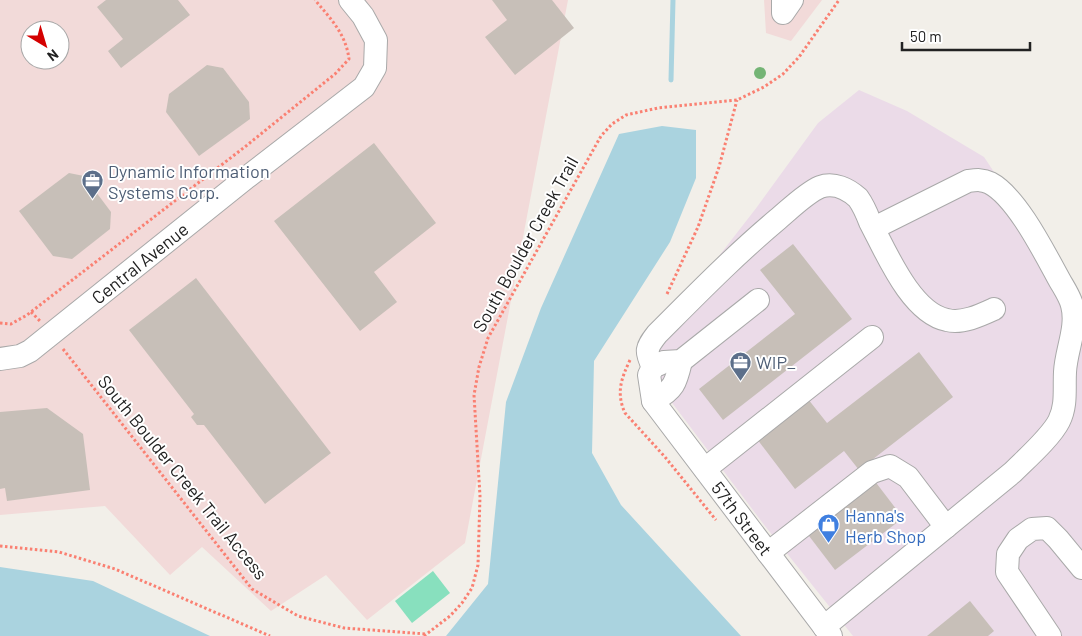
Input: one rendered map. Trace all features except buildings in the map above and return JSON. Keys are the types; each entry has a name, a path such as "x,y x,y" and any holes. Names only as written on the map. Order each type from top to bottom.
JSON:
{"street":[{"name":"Central Avenue","path":"0,359 20,356 52,335 211,206 364,87 375,68 376,40 363,16 350,0"},
{"path":"783,0 783,13 792,0"},
{"path":"828,632 946,527 1013,472 1036,449 1059,421 1065,400 1064,372 1074,317 1072,303 1041,246 1000,190 990,183 980,180 968,181 874,228"},
{"path":"653,367 647,354 648,346 656,334 753,240 798,202 821,187 832,185 846,188 859,200 911,294 920,306 934,316 949,321 968,319 994,308"},
{"path":"681,361 677,380 672,388 663,396 653,401 649,376 653,367 664,362 681,361 758,300"},
{"path":"705,469 872,337"},
{"name":"57th Street","path":"653,401 828,632"},
{"path":"768,553 872,472 890,466 908,477 946,527"},
{"path":"1050,636 1007,572 1008,554 1018,538 1032,529 1047,528 1082,568"}],"path":[{"path":"0,323 11,324 31,312 246,146 334,74 349,59 348,46 338,29 315,0"},
{"name":"South Boulder Creek Trail","path":"425,635 450,616 462,602 472,588 478,565 480,496 474,396 479,367 488,338 601,136 612,124 626,116 658,108 737,100 764,87 792,66 839,0"},
{"name":"South Boulder Creek Trail Access","path":"31,312 52,335 252,589 298,616 344,628 425,635"},
{"path":"0,546 59,552 115,569 270,636"}],"shaded area":[{"path":"0,0 568,0 465,543 367,620 326,575 271,611 202,547 170,575 105,506 0,515"},
{"path":"764,0 822,0 791,41 766,33"},
{"path":"859,90 907,111 984,157 1082,303 1082,636 853,636 765,526 639,359 757,207 818,123"}],"green space":[{"path":"433,571 450,593 412,623 395,601"}],"water":[{"path":"662,126 696,130 696,178 670,242 594,361 592,453 621,505 741,636 446,636 488,584 506,402 541,308 619,134"},
{"path":"0,567 93,581 210,636 0,636"}],"waterway":[{"path":"671,80 673,0"}],"place":[{"name":"Dynamic Information Systems Corp.","path":"92,200"},
{"name":"WIP_","path":"740,381"},
{"name":"Hanna's Herb Shop","path":"829,544"}]}
